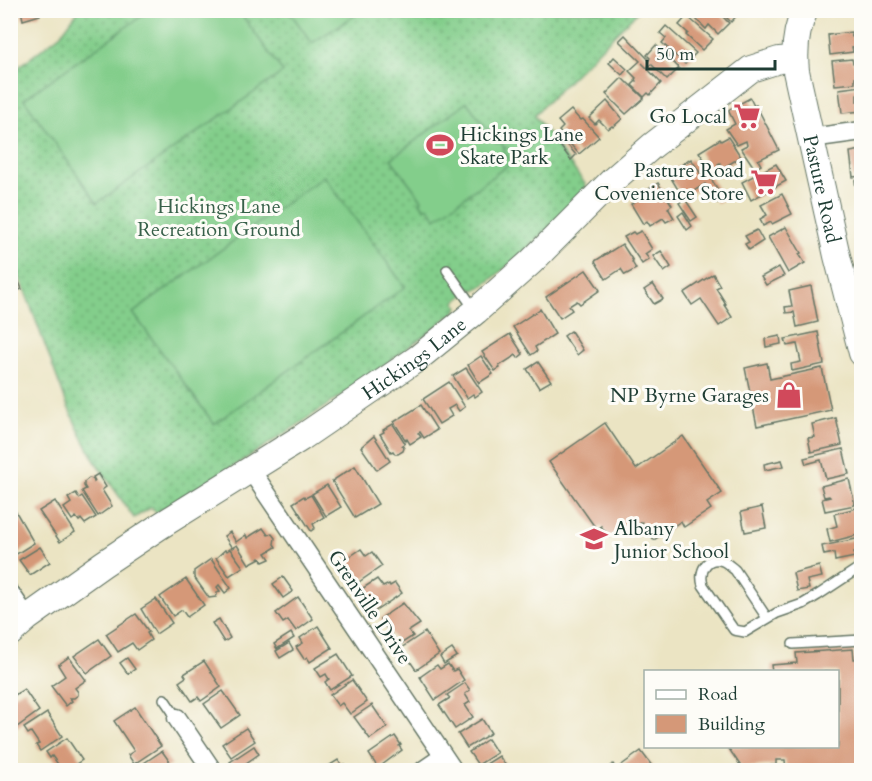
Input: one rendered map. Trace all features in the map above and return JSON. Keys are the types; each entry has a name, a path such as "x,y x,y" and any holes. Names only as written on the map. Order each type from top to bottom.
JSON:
{"main road":[{"name":"Pasture Road","path":"805,10 797,37 795,59 799,88 861,350"},
{"name":"Hickings Lane","path":"19,626 150,532 301,438 418,358 476,311 549,245 613,180 652,146 751,69 779,60 795,59"}],"street":[{"path":"811,138 861,131"},
{"name":"Grenville Drive","path":"250,469 448,764"},
{"path":"10,593 19,626"},
{"path":"177,718 212,771"},
{"path":"424,771 448,764"}],"lane":[{"path":"447,270 476,311"},
{"path":"767,618 731,566 719,560 708,561 704,566 703,585 734,630 745,632 777,613 803,604 861,566"},
{"path":"793,644 861,640"},
{"path":"164,699 177,718"}],"green space":[{"name":"Hickings Lane Recreation Ground","path":"78,11 638,11 534,115 585,184 586,189 557,220 490,280 472,289 455,302 458,306 456,311 347,392 272,442 156,513 152,507 134,518 95,461 78,429 11,253 11,73 61,34"},
{"path":"149,11 239,11 283,72 97,203 24,99"},
{"path":"289,11 362,11 312,43"},
{"path":"467,102 497,143 500,141 505,149 503,151 512,162 436,218 428,207 425,209 420,202 422,200 391,159"},
{"path":"324,176 405,287 214,424 133,313"}],"building":[{"path":"21,10 39,10 40,15 23,20"},
{"path":"702,10 707,14 711,10 716,10 729,23 718,34 709,25 706,29 695,18"},
{"path":"719,10 742,10 731,22"},
{"path":"687,16 713,39 702,50 679,25"},
{"path":"666,26 696,53 685,64 662,43 666,38 660,33"},
{"path":"851,32 852,37 862,36 862,46 852,47 853,52 830,55 828,35"},
{"path":"625,35 649,60 647,55 656,45 679,68 667,80 651,64 647,68 642,63 661,83 650,95 648,93 644,97 632,85 636,78 629,71 640,61 619,41"},
{"path":"614,57 627,69 622,75 609,63"},
{"path":"852,59 853,63 862,62 862,77 855,78 855,83 835,85 832,61"},
{"path":"622,78 644,98 626,114 606,94"},
{"path":"862,86 862,94 857,95 857,101 862,100 862,111 842,113 839,89"},
{"name":"Go Local","path":"750,98 754,106 756,105 779,150 758,160 761,165 755,169 741,148 747,145 746,141 737,145 726,129 735,124 728,110"},
{"path":"607,101 622,119 608,129 599,120 595,124 589,118"},
{"path":"571,110 580,120 583,119 599,137 579,154 559,131 563,127 558,121"},
{"path":"728,137 741,157 723,168 720,163 718,164 720,168 713,173 699,152 720,139 721,141"},
{"path":"566,143 576,155 571,160 561,147"},
{"path":"862,150 862,176 853,177 850,152"},
{"path":"691,159 701,174 706,171 724,199 717,203 705,184 683,198 668,173"},
{"name":"Pasture Road Covenience Store","path":"776,164 786,181 751,200 742,182"},
{"path":"862,179 862,205 858,206 855,180"},
{"path":"658,183 672,205 668,208 674,218 666,222 663,218 650,226 647,221 643,224 631,204 636,201 635,198"},
{"path":"782,194 792,214 763,226 760,219 767,215 761,205"},
{"path":"685,199 697,217 691,221 679,203"},
{"path":"683,212 692,226 687,230 678,216"},
{"path":"786,227 805,263 788,273 768,237"},
{"path":"757,230 763,241 749,250 745,244 749,242 745,236"},
{"path":"641,231 652,249 645,254 649,259 642,264 624,237"},
{"path":"622,244 636,269 625,275 621,269 606,279 595,261"},
{"path":"661,251 671,267 664,272 653,256"},
{"path":"779,267 784,276 766,285 761,277"},
{"path":"586,270 600,290 580,304 577,301 569,306 572,310 560,318 546,297"},
{"path":"713,274 720,286 716,288 732,317 719,326 701,299 692,305 684,293"},
{"path":"16,275 22,289 16,291 10,277"},
{"path":"653,284 663,299 654,304 644,290"},
{"path":"811,286 818,322 797,327 794,312 786,313 785,307 792,306 789,291"},
{"path":"540,309 555,334 535,347 537,351 531,355 513,327"},
{"path":"571,331 583,350 577,355 564,336"},
{"path":"818,332 824,364 792,371 791,364 801,362 797,344 787,346 785,339"},
{"path":"510,334 523,354 518,358 516,355 495,371 482,352"},
{"path":"780,336 781,344 766,347 765,339"},
{"path":"481,356 493,374 479,383 468,365"},
{"path":"538,362 551,381 539,388 527,369"},
{"name":"NP Byrne Garages","path":"767,363 770,379 822,368 831,410 757,426 745,368"},
{"path":"466,368 482,392 475,397 473,394 467,398 453,376"},
{"path":"449,382 465,407 459,411 455,405 448,409 452,416 439,424 423,399"},
{"path":"421,405 437,430 424,438 420,432 418,433 421,437 410,444 394,422"},
{"path":"836,418 842,445 811,452 808,438 815,437 812,424"},
{"path":"605,423 636,469 683,436 722,493 707,503 711,509 684,527 681,521 654,540 642,522 625,533 621,528 609,537 601,526 597,530 549,462"},
{"path":"393,424 405,443 402,445 403,451 398,454 391,452 380,434"},
{"path":"374,436 390,461 377,470 361,447"},
{"path":"843,449 849,474 826,479 821,460 806,464 804,458"},
{"path":"782,460 784,466 765,470 764,464"},
{"path":"355,466 378,504 355,518 332,481"},
{"path":"98,474 106,487 102,490 112,506 98,516 82,491 86,489 84,482 89,478 94,482 93,477"},
{"path":"849,479 855,505 825,511 822,499 830,497 824,497 821,486"},
{"path":"327,485 341,507 326,516 312,494"},
{"path":"76,493 79,498 82,496 96,517 85,524 76,517 72,520 64,508 71,503 68,498"},
{"path":"311,495 324,517 313,524 315,528 311,531 293,503 304,496 305,498"},
{"path":"55,501 75,532 60,542 39,511"},
{"path":"762,507 766,528 745,532 741,512"},
{"path":"856,508 862,534 830,542 827,529 837,526 834,514"},
{"path":"16,512 34,543 15,555 10,547 10,516"},
{"path":"263,528 268,535 272,534 275,538 276,547 266,553 270,559 263,562 260,558 249,564 237,545 232,548 224,536 230,532 236,542"},
{"path":"861,538 862,551 854,552 855,557 835,561 834,553 824,555 822,546"},
{"path":"40,547 50,562 30,575 19,560"},
{"path":"230,549 243,567 229,576 216,558 225,550"},
{"path":"361,549 366,556 372,552 382,566 356,584 342,562"},
{"path":"211,559 231,588 225,593 219,585 217,587 220,591 217,592 216,597 209,598 194,577 194,571"},
{"path":"819,566 822,577 807,580 809,589 797,591 793,573"},
{"path":"283,577 293,591 283,598 273,584"},
{"path":"186,579 204,605 187,617 182,610 173,616 160,597"},
{"path":"377,579 383,587 395,583 402,593 374,612 360,590"},
{"path":"298,597 313,619 296,631 288,620 283,623 276,613"},
{"path":"156,599 172,623 156,634 141,609"},
{"path":"403,603 420,624 409,631 413,636 399,645 380,619"},
{"path":"136,614 149,632 147,633 151,640 137,650 132,643 118,652 106,634"},
{"path":"219,619 230,638 224,642 212,623"},
{"path":"318,626 332,648 310,662 307,657 304,659 296,647 303,643 300,638"},
{"path":"425,632 439,654 416,670 401,648"},
{"path":"291,633 294,638 277,649 274,644"},
{"path":"99,639 111,656 87,673 74,656"},
{"path":"289,643 293,650 280,658 276,651"},
{"path":"452,649 457,656 444,664 440,657"},
{"path":"853,649 854,659 862,659 862,770 786,770 785,760 776,760 776,765 742,768 728,748 839,748 839,670 772,670 771,665 797,663 796,653"},
{"path":"338,654 352,676 330,690 325,682 329,679 326,674 321,677 315,668"},
{"path":"69,657 86,680 75,688 78,695 70,698 72,701 66,706 51,686 65,676 58,665"},
{"path":"127,658 135,669 128,674 120,663"},
{"path":"204,661 221,687 201,701 198,697 192,701 179,682 186,677 184,674"},
{"path":"448,664 453,671 457,669 464,680 435,700 420,677 437,665 440,669"},
{"path":"352,680 367,702 350,714 342,703 338,706 330,695"},
{"path":"465,683 470,690 465,694 470,702 465,705 473,717 455,729 439,705 450,698 447,695"},
{"path":"24,689 39,711 17,727 13,722 16,719 10,711 10,698"},
{"path":"223,691 240,715 221,728 204,704"},
{"path":"372,705 387,727 370,739 354,717"},
{"path":"135,707 161,746 134,764 128,755 134,751 114,721"},
{"path":"47,713 62,736 40,751 36,745 39,744 31,732 28,734 24,728"},
{"path":"482,719 491,733 467,748 458,734"},
{"path":"246,728 255,741 231,757 222,744"},
{"path":"395,736 402,750 378,768 369,754"},
{"path":"67,738 82,760 67,770 58,770 60,767 46,752"},
{"path":"488,739 497,753 478,765 469,752"},
{"path":"254,746 259,754 236,770 230,762"},
{"path":"162,751 172,765 163,770 140,770 138,767"},
{"path":"641,751 655,770 605,770 613,764 616,769"},
{"path":"499,756 509,770 482,770 480,768"},
{"path":"338,760 349,770 322,770"}],"place":[{"name":"Go Local","path":"747,116"},
{"name":"Hickings Lane Skate Park","path":"440,145"},
{"name":"Pasture Road Covenience Store","path":"764,182"},
{"name":"NP Byrne Garages","path":"789,395"},
{"name":"Albany Junior School","path":"594,539"}]}
